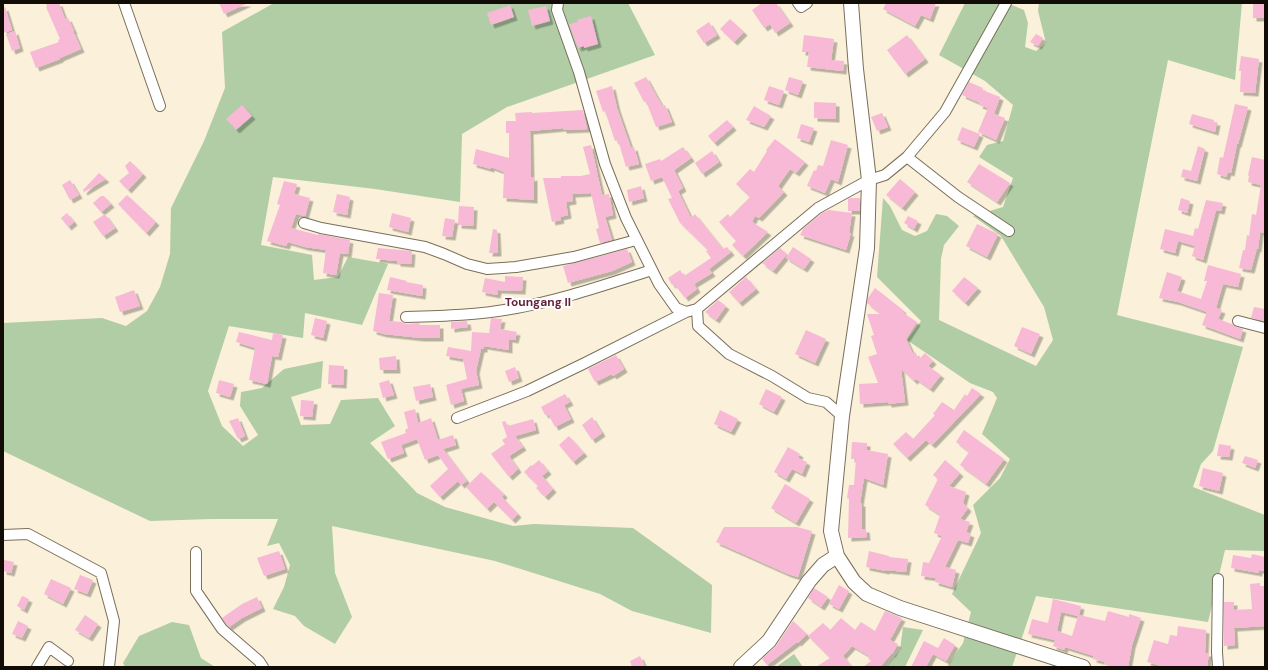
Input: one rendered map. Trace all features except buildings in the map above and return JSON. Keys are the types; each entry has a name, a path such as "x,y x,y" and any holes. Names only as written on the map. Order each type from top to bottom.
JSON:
{"street":[{"path":"124,3 160,106"},
{"path":"558,3 557,10 579,72 605,164 626,218 659,284 676,308 686,312"},
{"path":"798,3 801,6 807,3"},
{"path":"851,3 856,69 869,180 867,248 842,416 831,531 837,556 854,582 868,594 900,608 973,633 1083,667"},
{"path":"457,418 527,391 585,364 686,312 697,309 818,208 869,180 885,175 907,157 945,112 1006,3"},
{"path":"907,157 958,197 1009,231"},
{"path":"304,224 425,248 467,264 486,269 516,267 574,256 636,240"},
{"path":"406,318 474,314 516,308 555,300 652,270"},
{"path":"697,309 698,326 730,354 772,376 808,398 826,402 842,416"},
{"path":"1238,321 1265,328"},
{"path":"3,535 28,534 101,573 114,621 109,667"},
{"path":"196,552 196,591 222,629 259,661 263,667"},
{"path":"741,667 769,641 809,581 823,565 837,556"},
{"path":"1218,579 1218,667"},
{"path":"37,667 49,647 68,661"}],"green space":[{"path":"274,3 628,3 655,55 507,107 462,134 460,202 375,189 273,177 261,245 312,255 314,280 338,277 348,257 388,264 362,325 305,313 303,338 229,326 208,391 222,426 243,446 258,435 240,406 241,392 262,388 284,369 323,361 321,388 291,397 301,425 330,424 341,400 378,398 395,426 370,443 417,493 445,507 513,526 534,524 633,528 712,585 711,633 632,611 600,594 495,561 332,526 335,573 352,617 335,644 304,626 295,616 273,609 284,587 290,565 279,543 267,546 278,519 150,521 3,451 3,323 102,318 126,326 147,311 160,287 170,254 171,208 204,141 225,88 222,32"},
{"path":"965,3 1007,3 1024,10 1028,23 1025,47 1036,51 1046,43 1038,11 1039,3 1242,3 1235,80 1168,60 1117,315 1243,347 1213,451 1201,464 1193,487 1265,515 1265,551 1225,550 1208,622 1036,596 1012,667 947,667 963,643 971,612 952,594 981,533 973,505 1000,478 1010,459 982,434 997,398 993,392 970,383 907,340 921,321 877,277 883,198 890,206 902,230 915,236 927,231 936,214 947,216 959,226 944,245 941,259 939,320 1036,366 1053,340 1044,307 1001,236 973,216 1003,207 1013,178 979,157 987,145 1003,141 1013,105 985,81 939,55"},
{"path":"172,622 189,625 201,658 215,667 125,667 123,663 139,636"},
{"path":"903,627 923,630 905,667 886,667 900,650"},
{"path":"794,654 803,667 776,667"}],"district":[{"name":"Toungang II","path":"538,302"}]}
